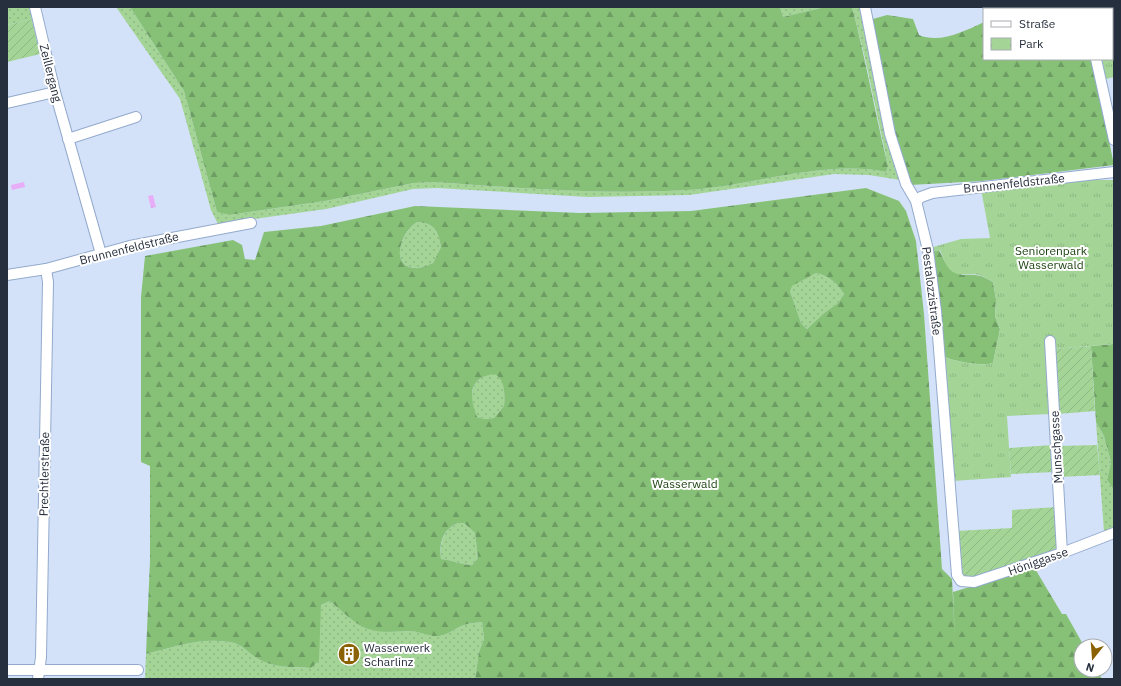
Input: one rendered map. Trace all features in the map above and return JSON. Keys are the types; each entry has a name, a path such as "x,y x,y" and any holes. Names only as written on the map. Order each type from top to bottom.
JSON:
{"street":[{"name":"Zeillergang","path":"35,7 55,92 101,254"},
{"name":"Pestalozzistraße","path":"865,7 890,134 906,184 916,201 928,250 935,303 948,451 955,569 961,581"},
{"path":"1096,60 1114,140"},
{"path":"7,103 55,92"},
{"path":"68,139 136,117"},
{"name":"Brunnenfeldstraße","path":"916,201 932,192 1114,172"},
{"name":"Brunnenfeldstraße","path":"7,275 46,269 168,238 251,223"},
{"name":"Prechtlerstraße","path":"39,675 41,657 48,282 46,269"},
{"name":"Munschgasse","path":"1050,341 1062,553"},
{"name":"Höniggasse","path":"961,581 974,582 1062,553 1114,533"},
{"path":"7,670 39,675 138,670"}],"green space":[{"path":"7,7 29,7 32,19 7,25"},
{"path":"116,7 130,7 184,91 217,212 229,215 325,201 414,183 435,182 624,192 711,188 812,171 837,169 862,169 886,172 888,166 865,58 852,7 863,7 900,180 869,175 834,174 689,195 588,197 437,188 413,189 326,209 218,224 211,210 180,99"},
{"path":"130,7 780,7 783,17 825,7 852,7 888,166 886,172 862,169 812,171 711,188 687,190 624,192 435,182 414,183 325,201 229,215 217,212 184,91"},
{"path":"780,7 825,7 783,17"},
{"path":"1048,7 1080,7 1080,8 1044,8"},
{"path":"887,15 913,19 919,35 935,38 952,35 983,22 983,60 1092,60 1114,165 982,181 910,185 894,137 873,19"},
{"path":"32,19 40,54 7,62 7,25"},
{"path":"1114,25 1114,77 1106,79 1102,60 1113,60"},
{"name":"Seniorenpark Wasserwald","path":"1072,180 1114,180 1114,344 1054,349 1054,337 1046,338 1051,414 1007,416 1011,477 953,481 943,356 968,363 993,363 1000,329 995,316 996,299 993,282 983,276 953,272 947,265 940,250 931,252 930,248 961,239 990,238 981,189"},
{"name":"Wasserwald","path":"866,188 899,201 906,211 916,241 924,314 942,569 952,579 955,640 953,592 1034,567 1062,614 1066,614 1080,638 1073,638 1073,678 1102,679 475,679 479,652 484,639 482,622 466,624 439,636 431,636 412,631 382,632 365,628 357,624 330,601 321,605 319,660 311,668 269,664 257,658 237,644 223,641 189,643 146,654 150,560 150,466 141,462 141,297 145,256 233,240 242,245 245,259 255,260 264,232 321,226 415,206 580,213 691,211","holes":["417,222 428,224 435,229 439,236 441,247 433,263 417,268 407,266 402,261 400,255 402,240 406,233","816,273 832,280 844,294 838,303 824,313 807,329 801,323 790,291 792,286","495,374 503,384 504,406 494,418 485,419 477,417 472,395 475,383 486,376","458,523 464,523 475,533 478,558 472,565 441,559 441,542 445,533 448,529"]},
{"path":"417,222 428,224 435,229 439,236 441,247 433,263 424,267 415,268 407,266 402,261 400,248 407,233"},
{"path":"939,250 945,262 962,275 978,276 993,282 996,299 995,316 1000,329 993,363 968,363 943,356 931,252"},
{"path":"816,273 832,280 844,294 838,303 824,313 807,329 801,323 790,291 791,286"},
{"path":"1114,344 1114,490 1107,480 1111,462 1104,436 1096,422 1091,346"},
{"path":"1091,346 1095,411 1058,414 1054,349"},
{"path":"495,373 503,384 504,406 494,418 485,419 476,417 472,402 475,384 486,375"},
{"path":"1096,422 1104,436 1111,462 1107,480 1114,490 1114,527 1104,532"},
{"path":"1053,445 1054,472 1011,474 1009,448"},
{"path":"1097,445 1100,475 1060,477 1059,446"},
{"path":"1057,507 1059,549 979,577 967,578 962,575 956,531 1012,528 1012,510"},
{"path":"458,523 464,523 475,533 478,558 472,565 441,559 441,548 445,533 448,529"},
{"path":"330,601 357,623 373,630 413,631 432,636 439,636 466,624 482,622 484,639 479,652 475,679 145,679 146,654 189,643 212,641 223,641 237,644 257,658 269,664 311,668 321,605"}],"water":[{"path":"24,182 25,187 12,190 11,185"},
{"path":"153,195 156,207 151,208 148,196"}],"place":[{"name":"Wasserwerk Scharlinz","path":"349,654"}]}
